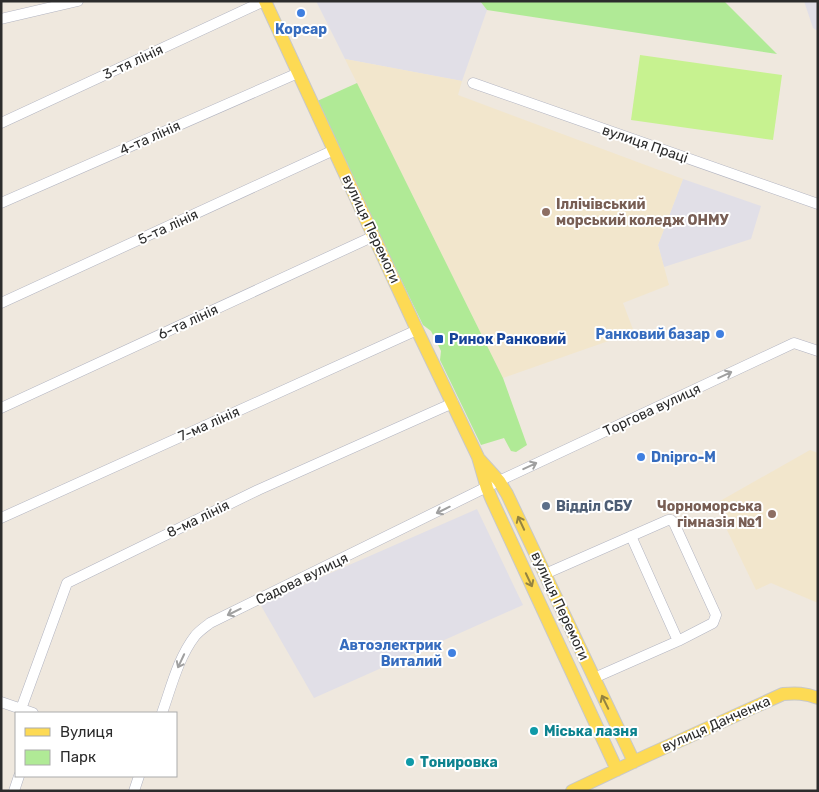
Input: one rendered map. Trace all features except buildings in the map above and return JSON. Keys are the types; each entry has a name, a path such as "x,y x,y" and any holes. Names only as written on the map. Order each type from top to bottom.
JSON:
{"main road":[{"name":"вулиця Перемоги","path":"264,1 478,457 487,488 617,770"},
{"name":"вулиця Перемоги","path":"478,457 499,481 507,494 634,762"},
{"name":"вулиця Данченка","path":"572,791 783,694 796,693 818,698"}],"street":[{"path":"1,19 78,1"},
{"name":"3-тя лінія","path":"1,123 264,1"},
{"name":"4-та лінія","path":"1,203 298,73"},
{"name":"вулиця Праці","path":"473,83 818,204"},
{"name":"5-та лінія","path":"1,303 334,150"},
{"name":"6-та лінія","path":"1,408 374,236"},
{"name":"7-ма лінія","path":"1,518 417,330"},
{"name":"Торгова вулиця","path":"487,488 794,343 818,351"},
{"name":"8-ма лінія","path":"21,709 67,582 258,490 453,403"},
{"name":"Садова вулиця","path":"162,712 178,667 188,648 196,635 210,623 487,488"},
{"path":"545,574 668,520 674,523 716,615 713,623 678,641 594,678"},
{"path":"631,536 678,641"},
{"path":"1,702 30,712"},
{"path":"14,791 20,777"},
{"path":"134,791 139,777"}],"shaded area":[{"path":"316,1 480,1 487,10 462,81 345,59"},
{"path":"804,1 818,1 818,31 813,28"},
{"name":"Іллічівський морський коледж ОНМУ","path":"345,59 462,81 458,95 683,179 658,245 669,285 623,303 634,332 503,378"},
{"path":"683,179 761,206 751,239 664,267 658,245"},
{"name":"Чорноморська гімназія №1","path":"810,450 818,453 818,603 771,583 756,590 727,530 733,527 720,501"},
{"path":"477,509 523,605 314,698 260,604"}],"green space":[{"path":"480,1 724,1 777,54 487,10"},
{"path":"640,55 782,75 773,140 631,120"},
{"path":"357,83 503,378 527,445 516,452 511,451 504,438 481,445 440,360 441,351 431,331 423,325 315,102"}],"place":[{"name":"Корсар","path":"301,13"},
{"name":"Іллічівський морський коледж ОНМУ","path":"546,212"},
{"name":"Ранковий базар","path":"720,334"},
{"name":"Ринок Ранковий","path":"439,339"},
{"name":"Dnipro-M","path":"641,457"},
{"name":"Відділ СБУ","path":"546,506"},
{"name":"Чорноморська гімназія №1","path":"772,514"},
{"name":"Автоэлектрик Виталий","path":"452,653"},
{"name":"Міська лазня","path":"534,731"},
{"name":"Тонировка","path":"410,762"}]}
